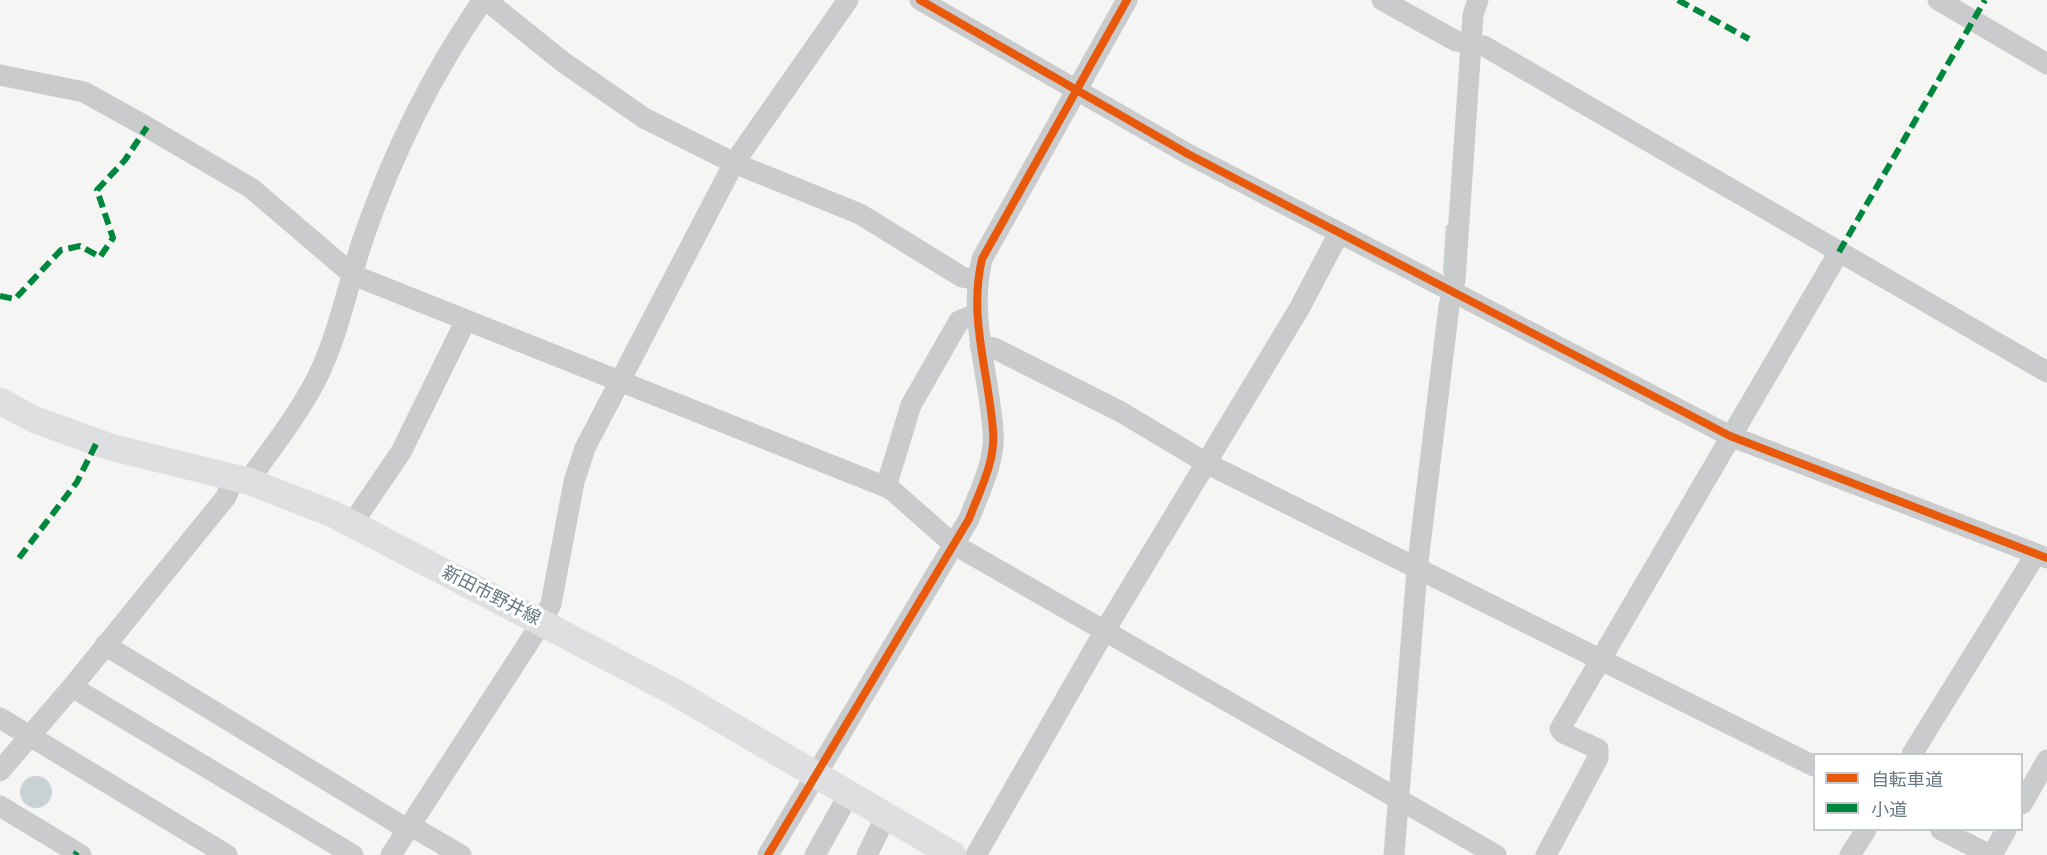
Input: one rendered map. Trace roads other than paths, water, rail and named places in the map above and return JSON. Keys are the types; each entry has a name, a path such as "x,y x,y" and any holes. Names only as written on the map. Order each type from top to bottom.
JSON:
{"main road":[{"name":"新田市野井線","path":"0,401 33,419 110,447 241,479 352,524 676,693 953,855"}],"street":[{"path":"0,771 72,687 241,479 317,378 353,275 364,235 408,131 448,54 485,0 563,62 644,117 734,163 860,214 962,277 977,280"},
{"path":"391,855 542,622 551,604 579,465 598,418 734,163 848,0"},
{"path":"920,0 1188,154 1730,436 2041,556 1913,753"},
{"path":"768,855 814,774 969,519 988,471 994,434 976,314 977,280 982,259 996,230 1078,91 1127,0"},
{"path":"1382,0 1464,42 1484,46 2047,372"},
{"path":"1394,855 1417,570 1455,280 1464,42 1478,0"},
{"path":"1938,0 2047,64"},
{"path":"0,75 84,92 147,127 251,188 353,275 618,383 836,465 886,487 953,544 1491,854"},
{"path":"976,855 1104,632 1208,464 1299,309 1340,233"},
{"path":"1546,855 1598,758 1598,748 1563,733 1560,729 1839,252"},
{"path":"886,487 911,405 959,321 976,314"},
{"path":"352,524 401,452 466,320"},
{"path":"980,346 994,348 1121,412 1208,464 1599,661 1813,765"},
{"path":"105,645 397,822 461,855"},
{"path":"72,687 353,855"},
{"path":"0,718 227,855"},
{"path":"2023,802 2047,760"},
{"path":"815,855 849,794"},
{"path":"0,807 81,855"},
{"path":"867,855 886,816"},
{"path":"1850,855 1865,831"},
{"path":"1943,831 1991,855 2005,831"}],"waterway":[{"path":"1445,272 1448,227"}]}
